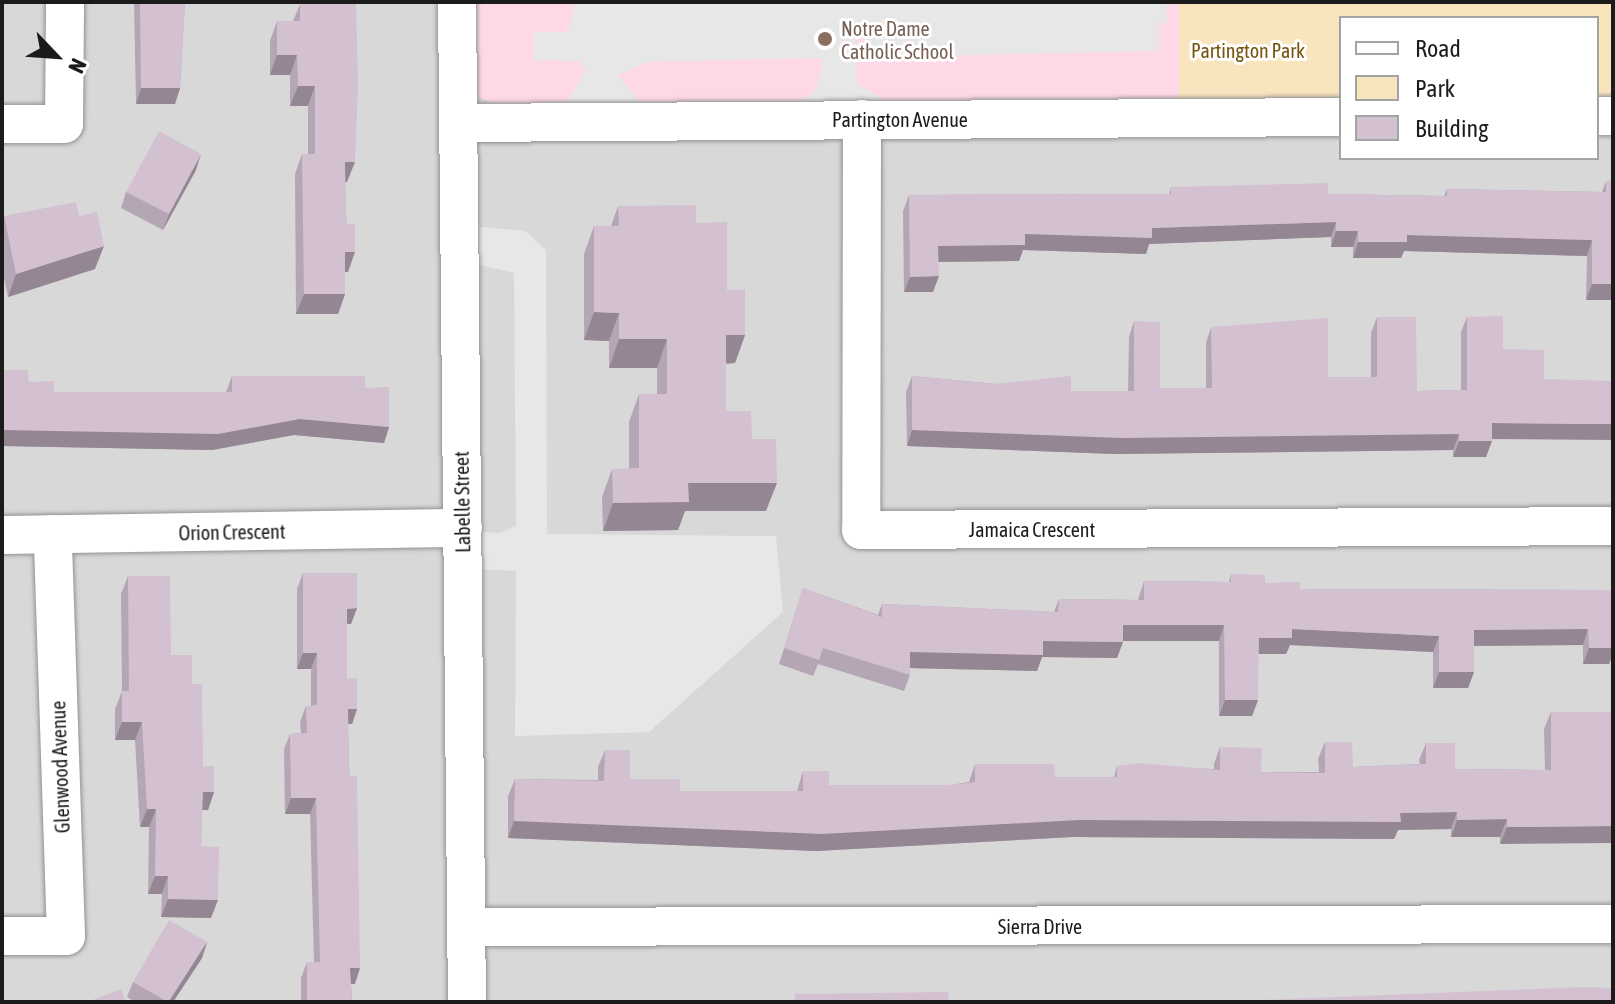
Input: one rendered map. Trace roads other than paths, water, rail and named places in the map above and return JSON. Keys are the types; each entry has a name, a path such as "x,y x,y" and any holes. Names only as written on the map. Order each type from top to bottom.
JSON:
{"street":[{"path":"2,124 64,124 65,2"},
{"name":"Labelle Street","path":"457,2 467,1002"},
{"name":"Partington Avenue","path":"458,123 1339,117"},
{"name":"Jamaica Crescent","path":"862,119 861,530 1613,526"},
{"name":"Orion Crescent","path":"2,535 463,528"},
{"name":"Glenwood Avenue","path":"2,936 66,936 53,534"},
{"name":"Sierra Drive","path":"467,927 1613,924"}],"place":[{"name":"Notre Dame Catholic School","path":"825,39"}],"park label":[{"name":"Partington Park","path":"1248,50"}]}
